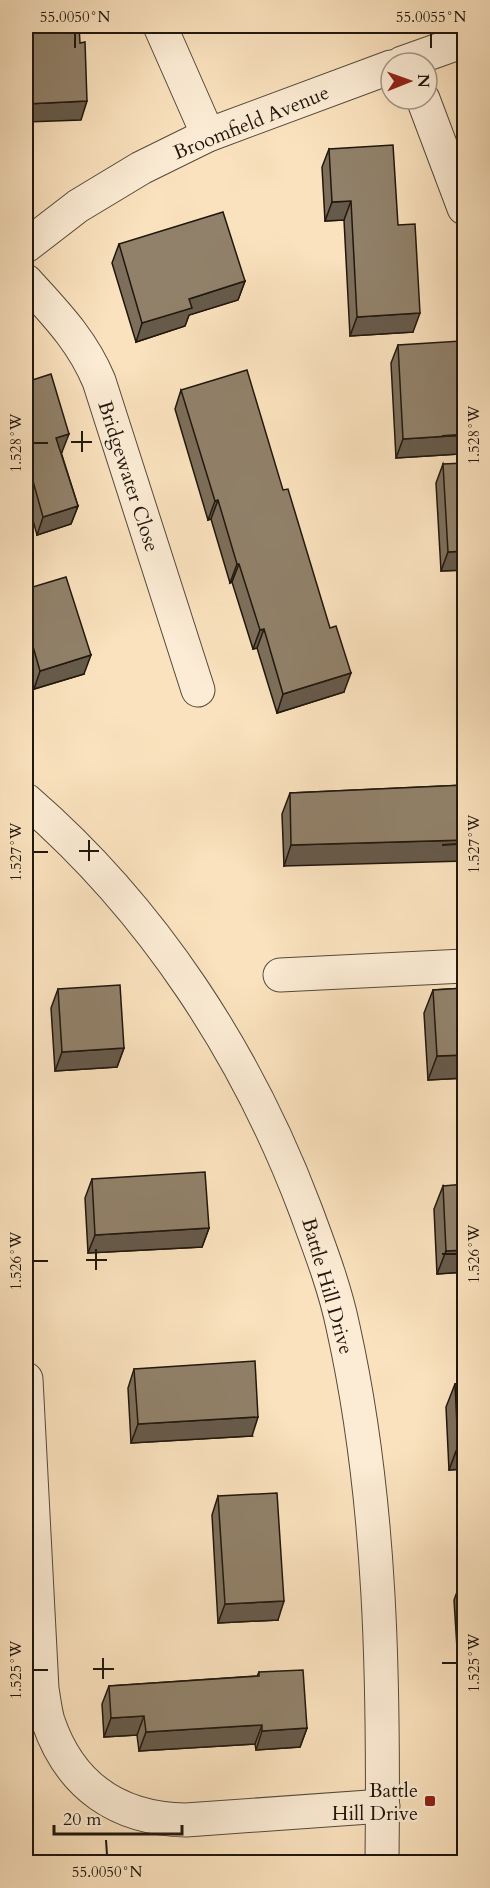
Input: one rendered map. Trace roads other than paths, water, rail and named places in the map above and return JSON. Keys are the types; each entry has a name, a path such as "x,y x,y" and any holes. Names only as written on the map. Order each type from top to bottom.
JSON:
{"street":[{"path":"160,26 208,135"},
{"name":"Broomfield Avenue","path":"437,51 465,41"},
{"name":"Broomfield Avenue","path":"26,246 78,206 141,168 208,135 379,72"},
{"path":"428,111 465,208"},
{"name":"Bridgewater Close","path":"26,281 69,328 89,358 198,690"},
{"name":"Battle Hill Drive","path":"26,800 70,840 106,878 176,966 214,1021 269,1123 298,1189 321,1251 345,1336 356,1392 370,1498 379,1626 382,1718 382,1863"},
{"path":"280,975 465,966"},
{"path":"26,1379 42,1689 47,1719 59,1749 76,1774 100,1794 127,1811 160,1820 383,1806"}],"place":[{"name":"Battle Hill Drive","path":"430,1801"}]}
